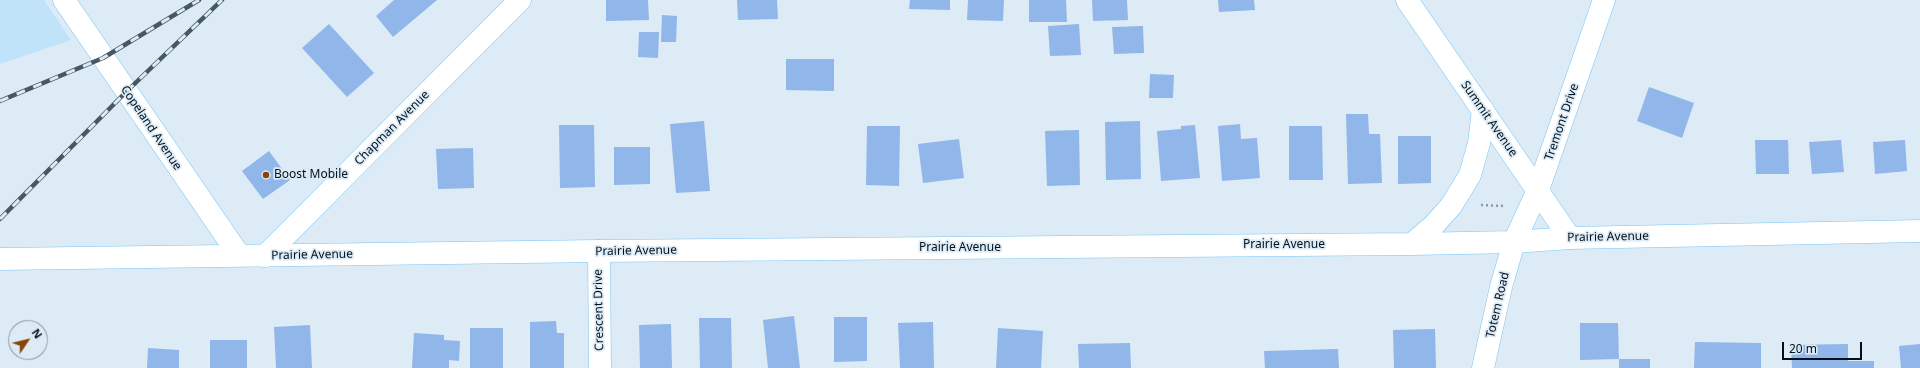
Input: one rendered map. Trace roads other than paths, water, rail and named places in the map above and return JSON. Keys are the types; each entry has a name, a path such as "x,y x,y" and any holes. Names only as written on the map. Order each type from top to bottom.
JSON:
{"main road":[{"name":"Copeland Avenue","path":"64,0 238,255"},
{"name":"Chapman Avenue","path":"265,256 520,0"},
{"name":"Summit Avenue","path":"1407,0 1570,238"},
{"name":"Tremont Drive","path":"1514,242 1538,190 1604,0"},
{"path":"1412,244 1433,226 1451,206 1470,175 1479,143 1483,110"},
{"name":"Prairie Avenue","path":"0,259 599,251 1412,244 1514,242 1570,238 1920,230"},
{"name":"Totem Road","path":"1483,368 1501,287 1514,242"},
{"name":"Crescent Drive","path":"599,251 600,368"}],"railway":[{"path":"0,101 103,58 199,0"},
{"path":"0,219 126,92 222,0"}],"place":[{"name":"Boost Mobile","path":"266,175"}]}
